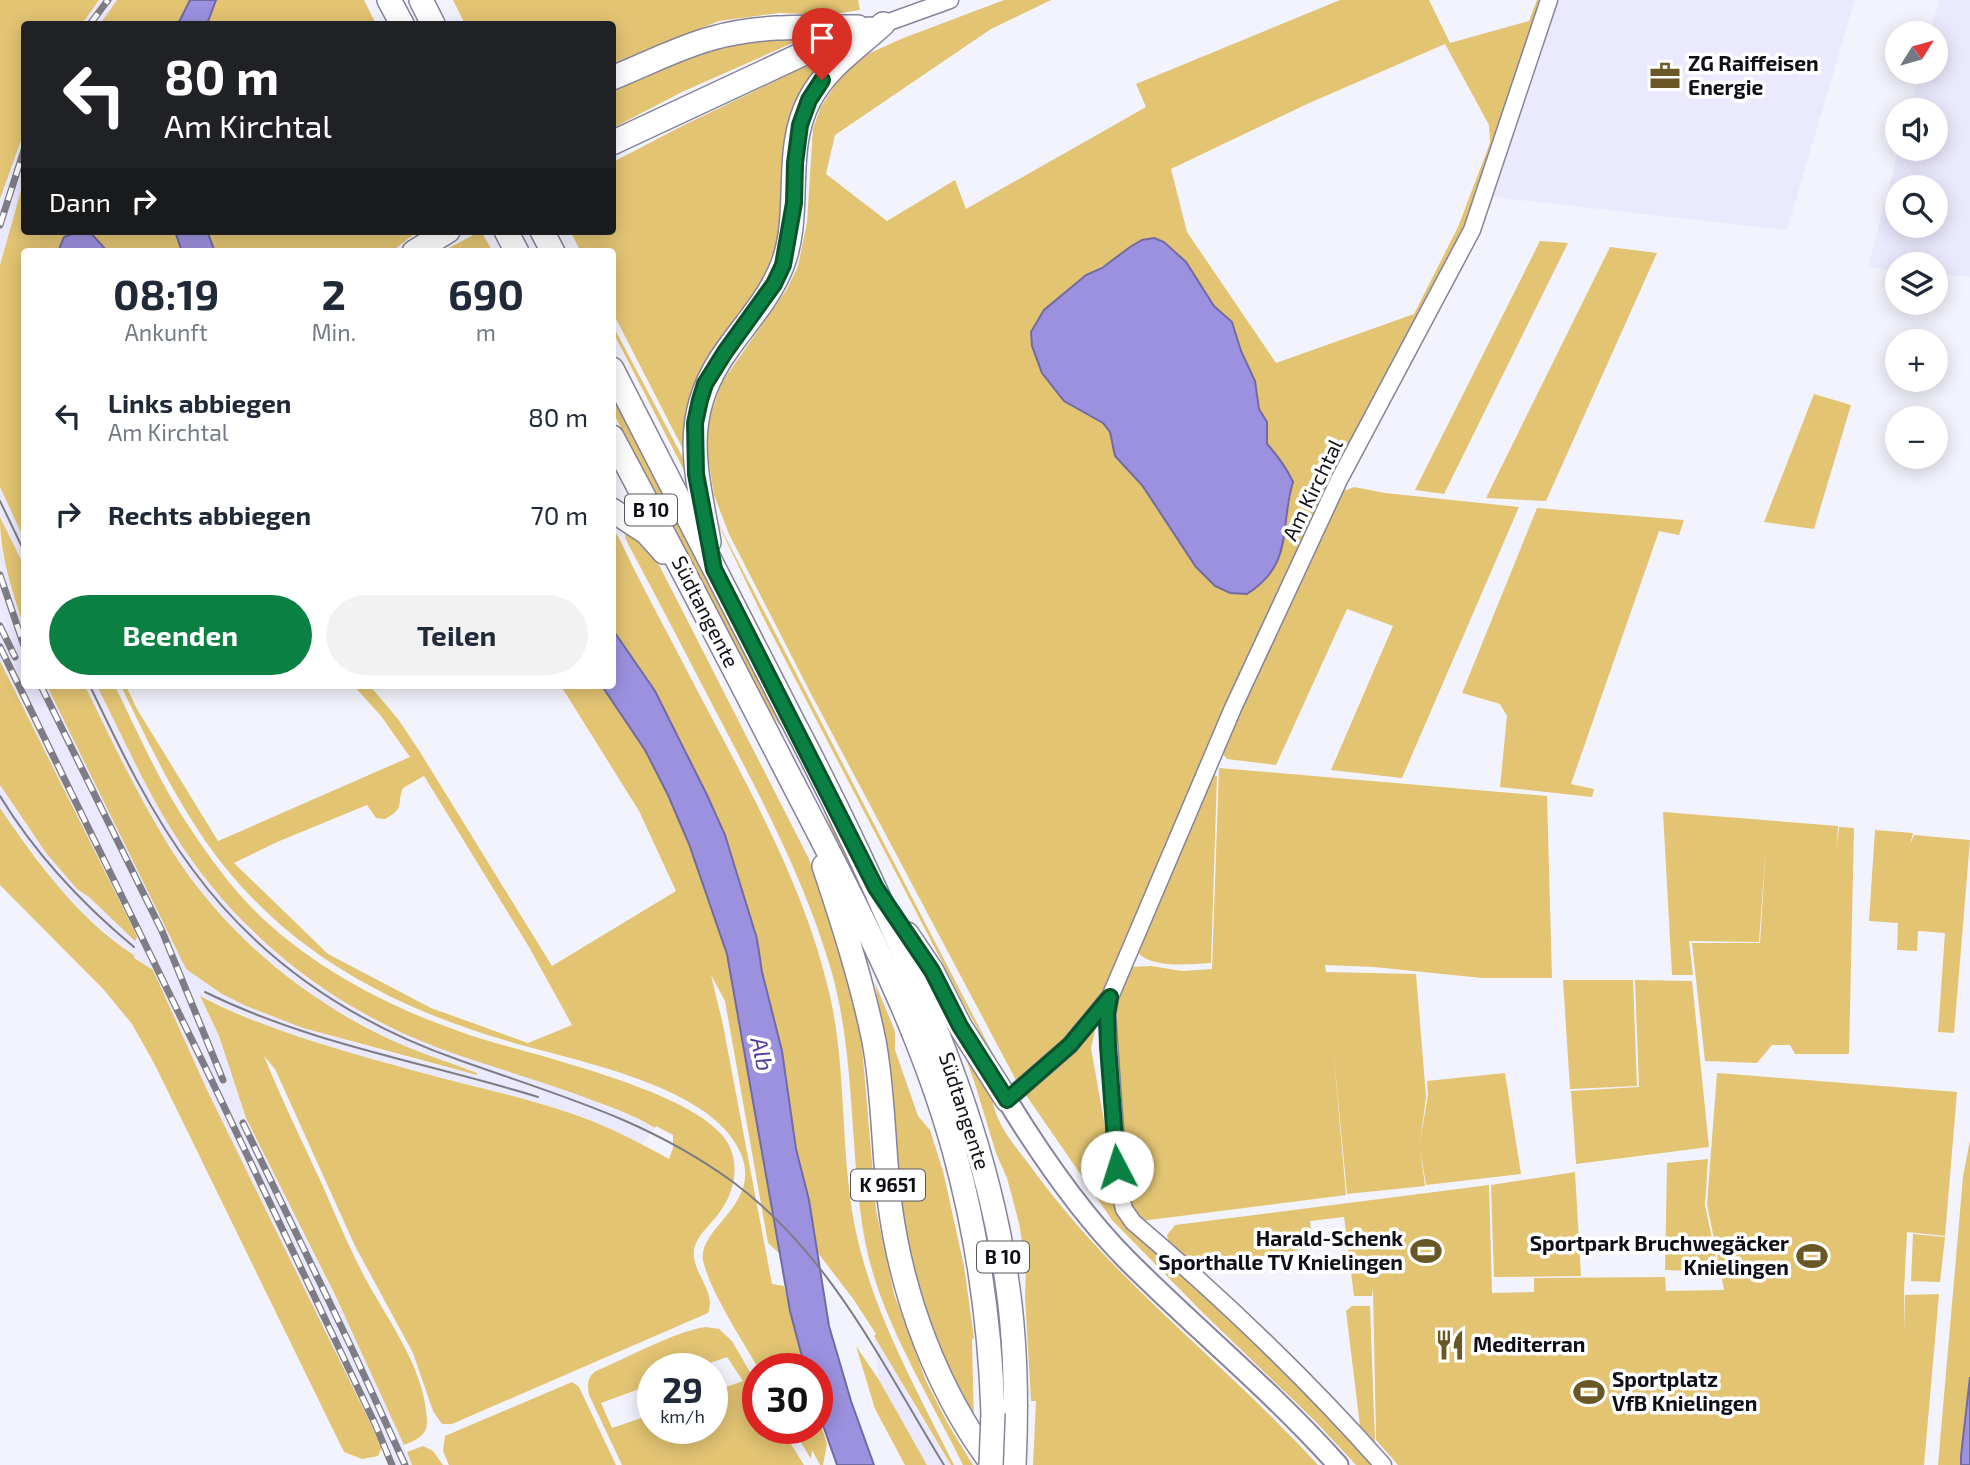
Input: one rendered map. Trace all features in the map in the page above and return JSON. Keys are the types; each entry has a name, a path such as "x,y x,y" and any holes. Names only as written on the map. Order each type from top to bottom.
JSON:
{"highway":[{"path":"389,0 400,21"},
{"path":"421,0 432,21"},
{"path":"616,76 710,38 737,32 879,25"},
{"path":"616,141 809,51 879,25"},
{"path":"714,569 696,474 695,423 700,400 705,384 774,284 783,265 794,203 800,125 809,100 836,63 858,47 879,25"},
{"path":"420,248 442,235"},
{"name":"Südtangente","path":"616,377 876,888 950,1061 977,1142 999,1231 1007,1277 1016,1417 1014,1465"},
{"name":"Südtangente","path":"616,444 804,803 887,969 926,1067 954,1149 970,1211 982,1276 990,1350 992,1465"},
{"path":"616,513 647,533 690,583"},
{"name":"K 9651","path":"804,803 840,916 873,1038 879,1076 890,1205 899,1256 913,1306 941,1379 992,1465"},
{"path":"876,888 932,971 960,1026 1007,1100"}],"main road":[{"path":"1007,1100 1058,1177 1127,1260 1274,1399 1338,1465"}],"street":[{"path":"879,25 950,0"},
{"name":"Am Kirchtal","path":"1384,1465 1268,1346 1133,1222 1124,1209 1119,1188 1107,1014 1110,997 1233,708 1339,480 1472,230 1549,0"},
{"name":"Am Kirchtal","path":"1007,1100 1070,1045 1110,997"}],"shaded area":[{"path":"0,0 99,0 84,21 21,21 21,140 0,199"},
{"path":"99,0 117,0 102,21 84,21"},
{"path":"117,0 190,0 180,21 102,21"},
{"path":"216,0 364,0 374,21 208,21"},
{"path":"453,0 858,0 860,10 828,15 779,13 719,21 616,62 616,21 464,21"},
{"path":"1004,0 1051,0 991,29 835,135 826,174 887,221 955,180 966,209 1146,107 1136,84 1340,0 1429,0 1450,43 1529,21 1537,0 1544,0 1464,230 1116,975 1107,980 1091,1048 1118,1199 1377,1465 1356,1465 1112,1220 1017,1082 809,690 729,534 714,495 708,457 708,422 722,382 787,289 798,266 807,222 813,128 821,107 841,75 870,53","holes":["1445,44 1489,125 1490,143 1458,227 1414,314 1276,363 1187,232 1171,169 1307,104","1114,260 1204,288 1214,306 1232,323 1255,381 1259,409 1267,422 1267,444 1282,462 1293,482 1289,505 1142,485 1115,456 1110,432 1103,423 1064,401 1042,373 1032,346 1044,310 1086,275"]},
{"path":"1559,0 1855,0 1787,230 1493,197"},
{"path":"1939,0 1970,0 1970,277 1948,275 1948,252 1885,252 1885,269 1868,267 1885,202 1885,238 1948,238 1948,175 1892,175 1896,161 1948,161 1948,98 1913,98 1917,84 1948,84 1948,21 1933,21"},
{"path":"806,37 682,92 616,126 616,84 722,41"},
{"path":"825,60 828,62 820,71 784,239 686,455 616,319 616,248 579,248 572,235 616,235 616,160 800,69"},
{"path":"21,140 21,191 0,265 0,199"},
{"path":"21,191 21,235 69,235 64,237 60,248 21,248 21,532 0,487 0,265"},
{"path":"93,235 176,235 181,248 104,248"},
{"path":"209,235 413,235 396,248 213,248"},
{"path":"473,235 483,235 491,248 449,248"},
{"path":"1540,241 1568,243 1444,494 1415,490"},
{"path":"1610,247 1657,253 1546,501 1486,498"},
{"path":"616,332 691,473 689,480 616,338"},
{"path":"1814,394 1851,405 1814,529 1764,522"},
{"path":"616,404 771,699 783,730 764,703 616,418"},
{"path":"0,487 21,532 21,560 0,517"},
{"path":"1354,487 1385,493 1519,507 1402,778 1331,770 1393,626 1347,609 1276,765 1227,759 1222,753 1341,492"},
{"path":"1537,508 1684,520 1679,535 1659,531 1571,784 1594,789 1592,797 1500,787 1507,716 1500,704 1462,693"},
{"path":"712,511 1007,1081 966,1008 762,615"},
{"path":"0,517 21,560 21,618 4,559"},
{"path":"626,528 657,561 808,857 835,926 861,1034 876,1210 894,1294 926,1381 973,1465 963,1465 915,1373 880,1295 871,1268 856,1174 845,1039 840,1006 822,941 784,847 628,544 625,537"},
{"path":"616,534 747,784 803,909 818,952 835,1025 850,1198 863,1258 872,1289 897,1349 954,1465 951,1465 874,1336 876,1334 818,1253 796,1149 782,1051 762,972 757,939 725,835 655,691 616,634"},
{"path":"0,544 21,618 21,689 48,689 187,969 222,994 303,1028 411,1059 477,1074 405,1047 327,1005 282,972 233,928 199,889 164,838 139,795 86,689 98,689 155,802 205,879 256,936 305,977 362,1013 412,1037 581,1096 655,1128 642,1144 593,1121 543,1104 351,1054 262,1024 200,998 219,1036 246,1118 374,1376 412,1465 390,1465 208,1092 153,970 134,958 134,955 94,923 62,891 0,808 0,785 25,824 77,889 135,940 132,926 0,661"},
{"path":"0,661 132,926 137,937 135,941 77,889 46,853 0,785"},
{"path":"48,689 86,689 140,796 178,860 220,914 269,962 324,1003 353,1020 394,1041 477,1075 303,1028 222,994 186,969"},
{"path":"98,689 116,689 170,796 221,872 254,910 298,948 373,995 426,1019 474,1037 637,1086 687,1109 722,1135 732,1154 733,1185 725,1204 698,1239 694,1252 698,1270 709,1295 708,1313 452,1424 442,1424 433,1411 413,1353 355,1246 275,1069 264,1056 350,1248 402,1342 419,1380 427,1420 426,1430 421,1436 404,1445 336,1297 246,1118 219,1036 200,996 254,1021 313,1042 573,1114 622,1134 669,1159 673,1148 673,1135 612,1107 436,1047 396,1030 321,987 255,933 225,902 197,868 173,832"},
{"path":"122,689 127,689 218,841 410,757 381,716 357,689 373,689 398,719 420,752 552,966 676,891 639,811 563,689 604,689 645,750 668,795 689,844 727,954 780,1254 768,1243 725,1001 711,975 772,1284 784,1286 800,1353 749,1353 706,1272 704,1247 733,1207 741,1192 745,1175 742,1156 728,1133 710,1116 687,1101 632,1077 472,1030 426,1012 381,992 339,968 299,940 262,908 229,872 187,813","holes":["424,776 529,947 572,1025 528,1043 431,1008 328,954 234,863 367,805 376,818 385,819 398,808 403,788"]},
{"path":"1219,768 1547,796 1552,978 1482,978 1325,965 1326,972 1416,974 1426,1097 1420,1143 1428,1094 1427,1081 1505,1073 1521,1174 1426,1185 1420,1148 1425,1186 1347,1194 1333,1046 1346,1195 1141,1221 1127,1204 1113,1064 1115,1003 1130,967 1151,966 1182,971 1212,969"},
{"path":"1213,775 1217,776 1211,963 1172,964 1153,961 1138,953"},
{"path":"823,807 870,894 975,1168 1001,1300 1005,1400 997,1316 869,911 832,833"},
{"path":"0,808 44,869 77,907 114,941 134,955 134,958 153,970 208,1092 382,1447 378,1456 362,1459 344,1452 155,1065 132,1024 104,990 0,885"},
{"path":"1663,812 1838,826 1837,848 1839,827 1854,828 1849,1054 1795,1054 1790,1045 1772,1045 1757,1063 1705,1061 1692,943 1760,943 1766,844 1759,942 1689,941 1693,975 1672,975"},
{"path":"1875,830 1913,833 1910,845 1914,835 1970,840 1954,1033 1938,1032 1945,933 1918,931 1917,951 1897,950 1898,923 1869,921"},
{"path":"1563,980 1633,980 1637,1086 1570,1089"},
{"path":"1635,980 1692,981 1709,1147 1576,1164 1571,1091 1639,1087"},
{"path":"875,983 895,1031 895,1050 918,1116 930,1130 943,1171 964,1266 974,1338 974,1425 932,1334 902,1230 885,1041"},
{"path":"957,1033 994,1095 994,1108 1007,1135 1063,1208 1133,1284 1318,1465 1033,1465 1036,1401 1031,1401 1025,1297 1026,1266 1019,1223 1007,1178 996,1153"},
{"name":"Sportpark Bruchwegäcker Knielingen","path":"1717,1073 1957,1092 1945,1236 1907,1232 1904,1291 1905,1332 1905,1295 1939,1294 1924,1465 1398,1465 1376,1440 1373,1288 1372,1296 1354,1296 1344,1217 1310,1221 1313,1248 1199,1266 1197,1271 1169,1244 1167,1235 1175,1225 1489,1185 1492,1293 1534,1292 1534,1278 1665,1277 1666,1291 1724,1290 1707,1204"},
{"path":"1970,1140 1970,1377 1961,1465 1938,1465 1963,1177"},
{"path":"1708,1159 1705,1205 1719,1272 1665,1270 1667,1163"},
{"path":"1575,1172 1581,1276 1494,1277 1491,1185"},
{"path":"1913,1234 1945,1237 1940,1282 1911,1281"},
{"path":"1352,1306 1370,1306 1375,1442 1360,1426 1346,1311"},
{"path":"694,1329 719,1329 732,1341 742,1358 742,1380 728,1358 728,1353 637,1353 637,1390 601,1403 612,1428 637,1419 637,1444 728,1444 728,1386 742,1381 742,1444 791,1444 804,1465 622,1465 589,1395 589,1379 596,1371 667,1339"},
{"path":"874,1336 951,1465 927,1465 879,1380"},
{"path":"856,1346 879,1380 927,1465 905,1465 875,1409"},
{"path":"572,1382 579,1387 616,1465 449,1465 443,1451 445,1436"},
{"path":"802,1444 827,1444 823,1465 820,1465 812,1450 811,1459"},
{"path":"423,1446 433,1451 443,1465 412,1465 407,1452"}],"water":[{"path":"190,0 216,0 208,21 180,21"},
{"path":"93,235 104,248 60,248 64,237"},
{"path":"176,235 209,235 213,248 181,248"},
{"path":"1154,238 1164,242 1186,262 1214,306 1232,322 1241,351 1255,381 1259,409 1267,422 1267,444 1282,462 1293,482 1279,557 1262,582 1247,594 1230,593 1215,586 1196,567 1142,485 1115,456 1110,432 1103,423 1064,401 1042,373 1032,346 1031,332 1044,310 1086,275 1102,268 1142,240"},
{"name":"Alb","path":"616,634 655,691 725,835 757,939 762,972 782,1051 796,1149 809,1200 829,1326 851,1401 874,1465 837,1465 830,1444 833,1444 833,1353 801,1353 790,1311 727,954 689,844 645,750 604,689 616,689"},
{"path":"1970,1377 1970,1465 1961,1465 1961,1456"}],"tram line":[{"path":"0,501 21,545"},
{"path":"91,689 163,826 219,903 248,933 311,985 382,1028 420,1045 634,1125 667,1141 733,1182 768,1211 799,1243 826,1277 876,1350 944,1465"},
{"path":"0,796 44,858 96,913 134,947"},
{"path":"205,992 287,1026 328,1039 538,1097"}],"railway":[{"path":"92,21 108,0"},
{"path":"0,225 21,159"},
{"path":"0,575 21,637"},
{"path":"0,626 15,657"},
{"path":"0,647 210,1077 392,1465"},
{"path":"42,689 162,931 223,1080"},
{"path":"243,1123 405,1465"}],"place":[{"name":"ZG Raiffeisen Energie","path":"1665,76"},
{"name":"Harald-Schenk Sporthalle TV Knielingen","path":"1426,1251"},
{"name":"Sportpark Bruchwegäcker Knielingen","path":"1812,1256"},
{"name":"Mediterran","path":"1450,1345"},
{"name":"Sportplatz VfB Knielingen","path":"1589,1392"}],"route":[{"path":"822,80 809,100 800,125 790,237 783,265 774,284 705,384 700,400 695,423 696,474 714,569 876,888 932,971 960,1026 1007,1100 1070,1045 1110,997 1107,1014 1108,1046 1117,1167"}]}
